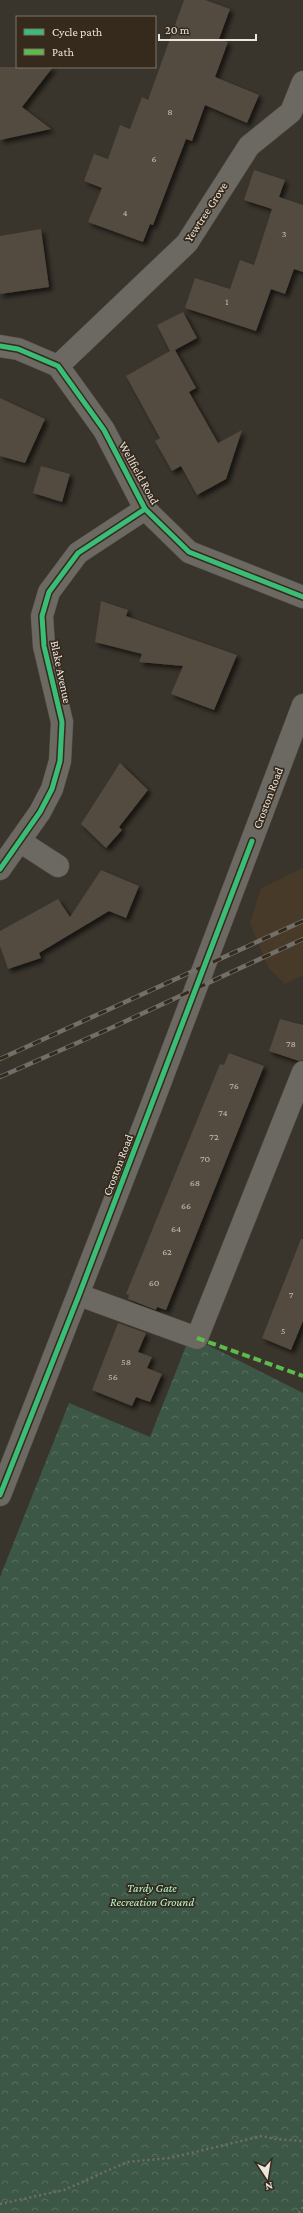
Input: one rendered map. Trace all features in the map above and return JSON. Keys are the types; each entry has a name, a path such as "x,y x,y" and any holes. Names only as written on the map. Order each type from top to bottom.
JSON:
{"street":[{"name":"Yewtree Grove","path":"58,366 95,333 187,243 249,146 291,112 303,82"},
{"path":"0,346 18,349 58,366"},
{"name":"Wellfield Road","path":"58,366 104,430 145,509 189,552 303,597"},
{"name":"Blake Avenue","path":"0,869 21,842 40,812 52,789 60,761 62,722 44,646 42,616 49,592 78,553 145,509"},
{"name":"Croston Road","path":"0,1495 79,1295 303,705"},
{"path":"21,842 58,866"},
{"path":"79,1295 197,1338 303,1072"}],"path":[{"path":"0,2204 64,2190 127,2162 170,2158 262,2136 275,2139 303,2141"},
{"path":"299,2213 303,2207"}],"shaded area":[{"path":"303,868 303,975 285,984 268,967 250,923 261,888"}],"green space":[{"name":"Tardy Gate Recreation Ground","path":"190,1336 303,1393 303,2213 0,2213 0,1577 69,1403 150,1437"}],"building":[{"path":"184,0 205,0 230,9 219,39 228,42 215,77 259,95 247,123 205,105 192,141 186,139 153,225 150,224 143,242 88,222 102,188 84,181 94,154 108,159 120,125 130,129 142,97 148,100"},
{"path":"0,67 52,68 22,107 51,129 0,140"},
{"path":"254,170 285,180 279,197 303,205 303,272 294,269 285,294 271,289 256,331 185,308 195,278 230,289 240,260 254,265 272,209 244,200"},
{"path":"41,229 49,287 0,294 0,236"},
{"path":"183,312 197,338 175,350 196,388 189,392 218,443 242,430 226,479 197,495 181,466 172,471 155,441 160,438 126,376 170,351 157,325"},
{"path":"0,398 45,419 25,463 0,456"},
{"path":"41,466 70,474 62,502 33,493"},
{"path":"101,601 128,610 126,616 237,655 214,710 171,694 183,666 139,662 142,654 95,642"},
{"path":"120,763 148,790 119,827 122,830 106,848 81,824"},
{"path":"101,870 139,886 126,918 109,911 39,953 41,958 8,969 0,946 0,931 58,899 70,917"},
{"path":"280,1019 303,1025 303,1060 299,1061 269,1051"},
{"path":"229,1053 264,1066 166,1310 157,1307 156,1310 128,1299 129,1295 126,1294 220,1064 224,1065"},
{"path":"301,1239 303,1239 303,1321 291,1350 262,1338"},
{"path":"118,1323 146,1333 138,1352 152,1357 147,1368 162,1374 150,1402 136,1397 132,1406 92,1390"}],"railway":[{"path":"0,1059 303,921"},
{"path":"0,1077 111,1028 303,939"}],"marked path":[{"path":"197,1338 303,1376"}],"cycle path":[{"path":"0,346 18,349 58,366 104,430 145,509 189,552 303,597"},
{"path":"0,869 40,812 52,789 60,761 62,722 44,646 42,616 49,592 78,553 145,509"},
{"path":"0,1495 79,1295 252,841"}]}
